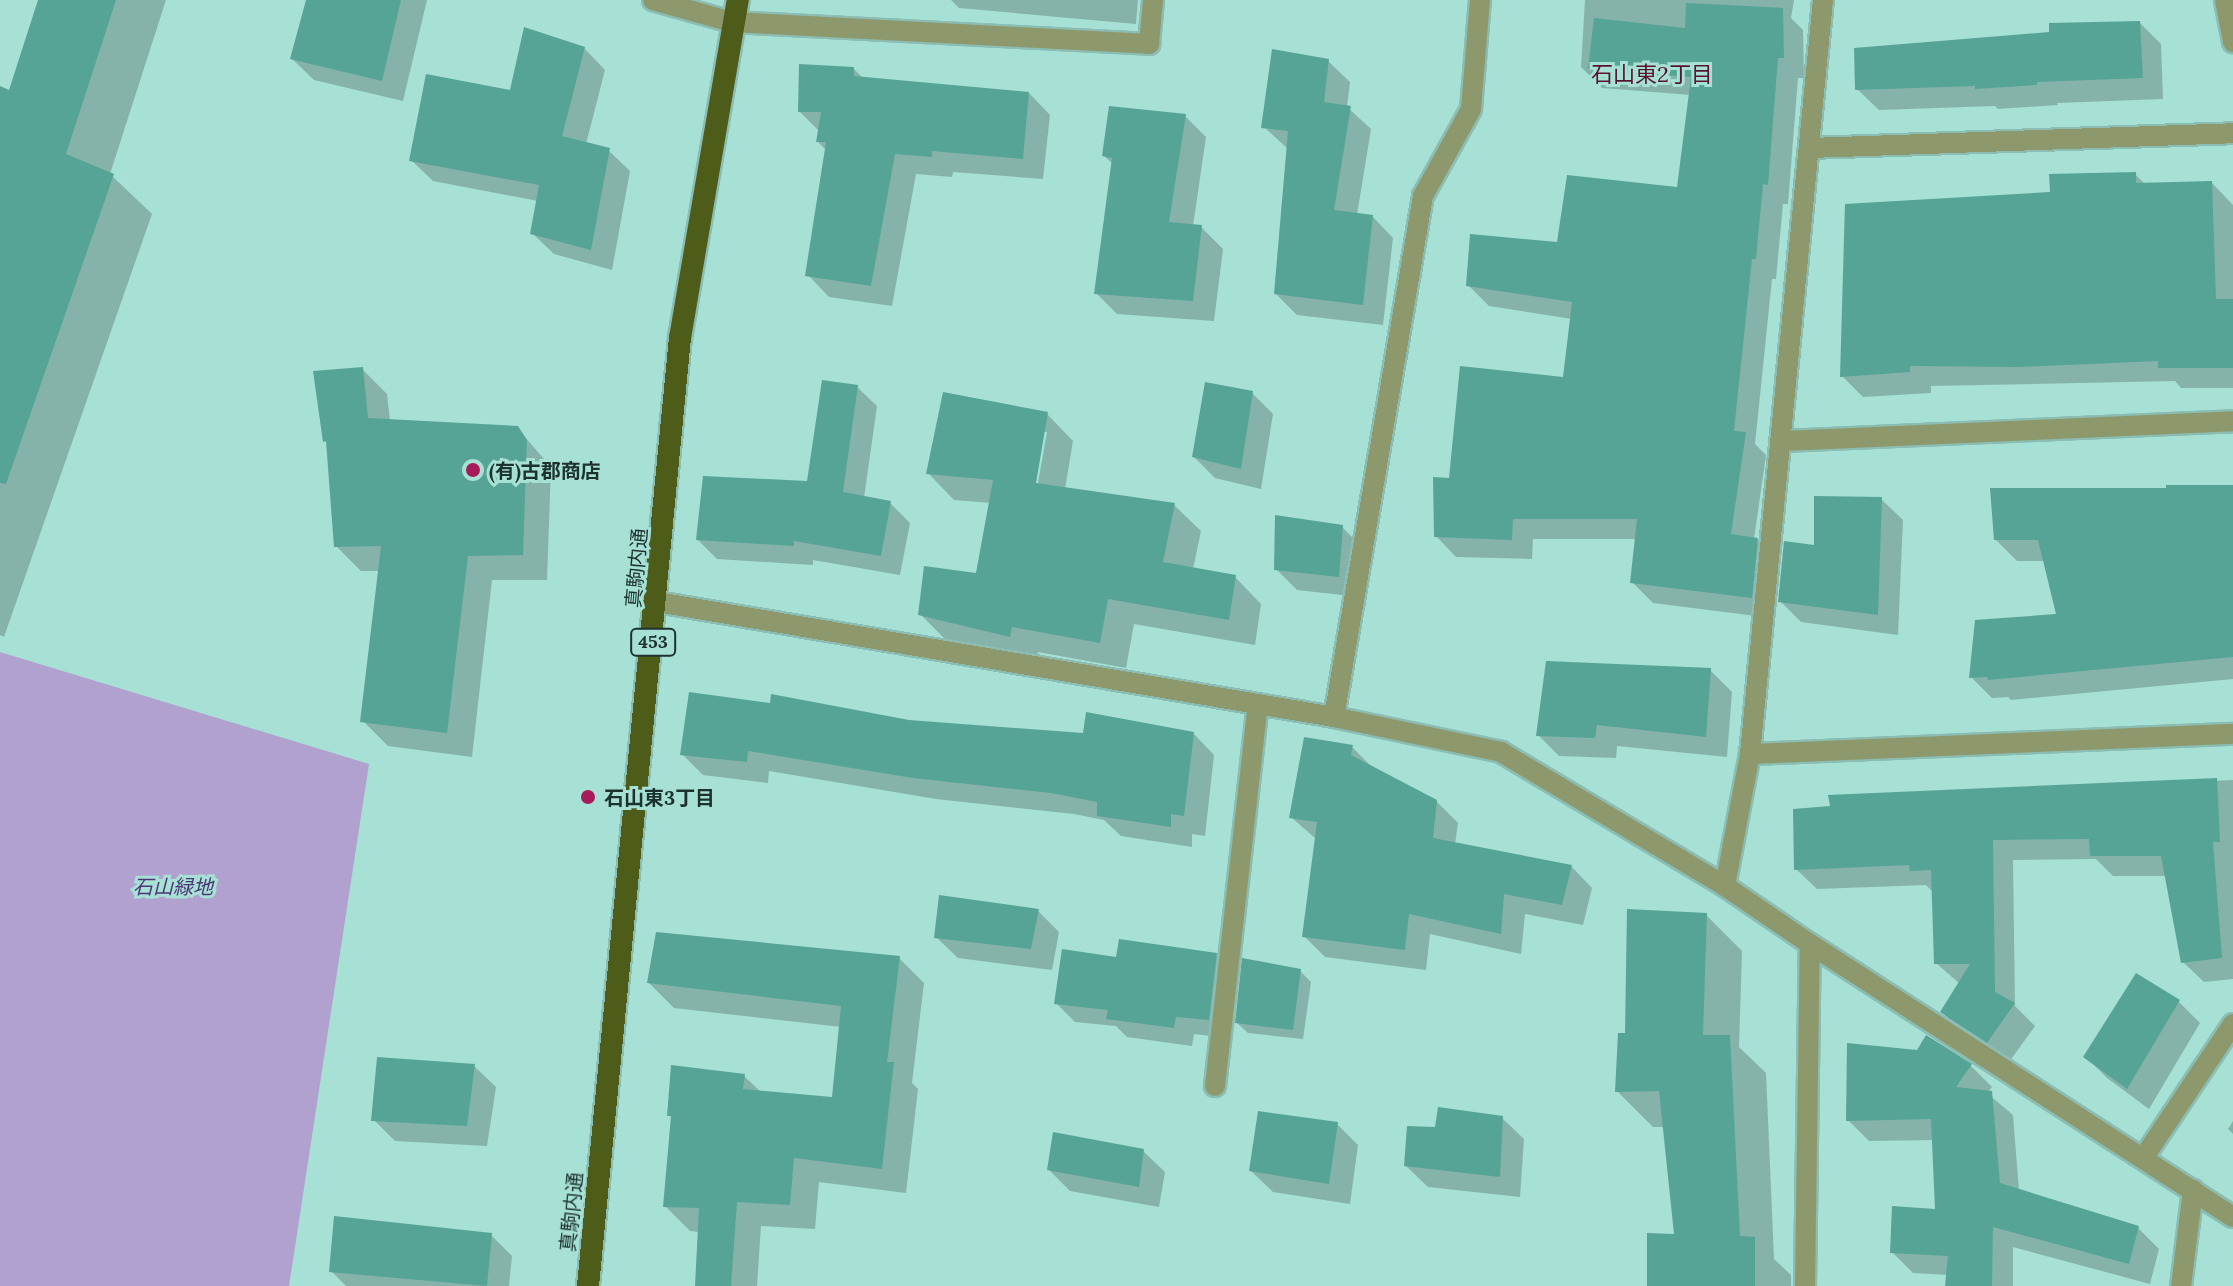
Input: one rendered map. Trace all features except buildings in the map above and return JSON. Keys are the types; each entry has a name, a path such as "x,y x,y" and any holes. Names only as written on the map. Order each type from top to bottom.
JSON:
{"highway":[{"name":"真駒内通","path":"588,1286 657,602 680,338 735,11"}],"street":[{"path":"653,0 735,11 1149,44 1153,0"},
{"path":"1334,717 1423,196 1471,109 1480,0"},
{"path":"1725,886 1750,754 1823,0"},
{"path":"2225,0 2233,42"},
{"path":"1810,148 2233,133"},
{"path":"1782,441 2233,421"},
{"path":"657,602 1334,717 1501,752 1725,886 2233,1217"},
{"path":"1215,1086 1258,704"},
{"path":"1750,754 2233,734"},
{"path":"1805,1286 1810,944"},
{"path":"2144,1157 2233,1024"},
{"path":"2181,1286 2193,1190"}],"green space":[{"name":"石山緑地","path":"0,652 369,764 289,1286 0,1286"}],"place":[{"name":"(有)古郡商店","path":"473,470"},
{"name":"石山東3丁目","path":"588,797"}],"district":[{"name":"石山東2丁目","path":"1652,75"}]}
